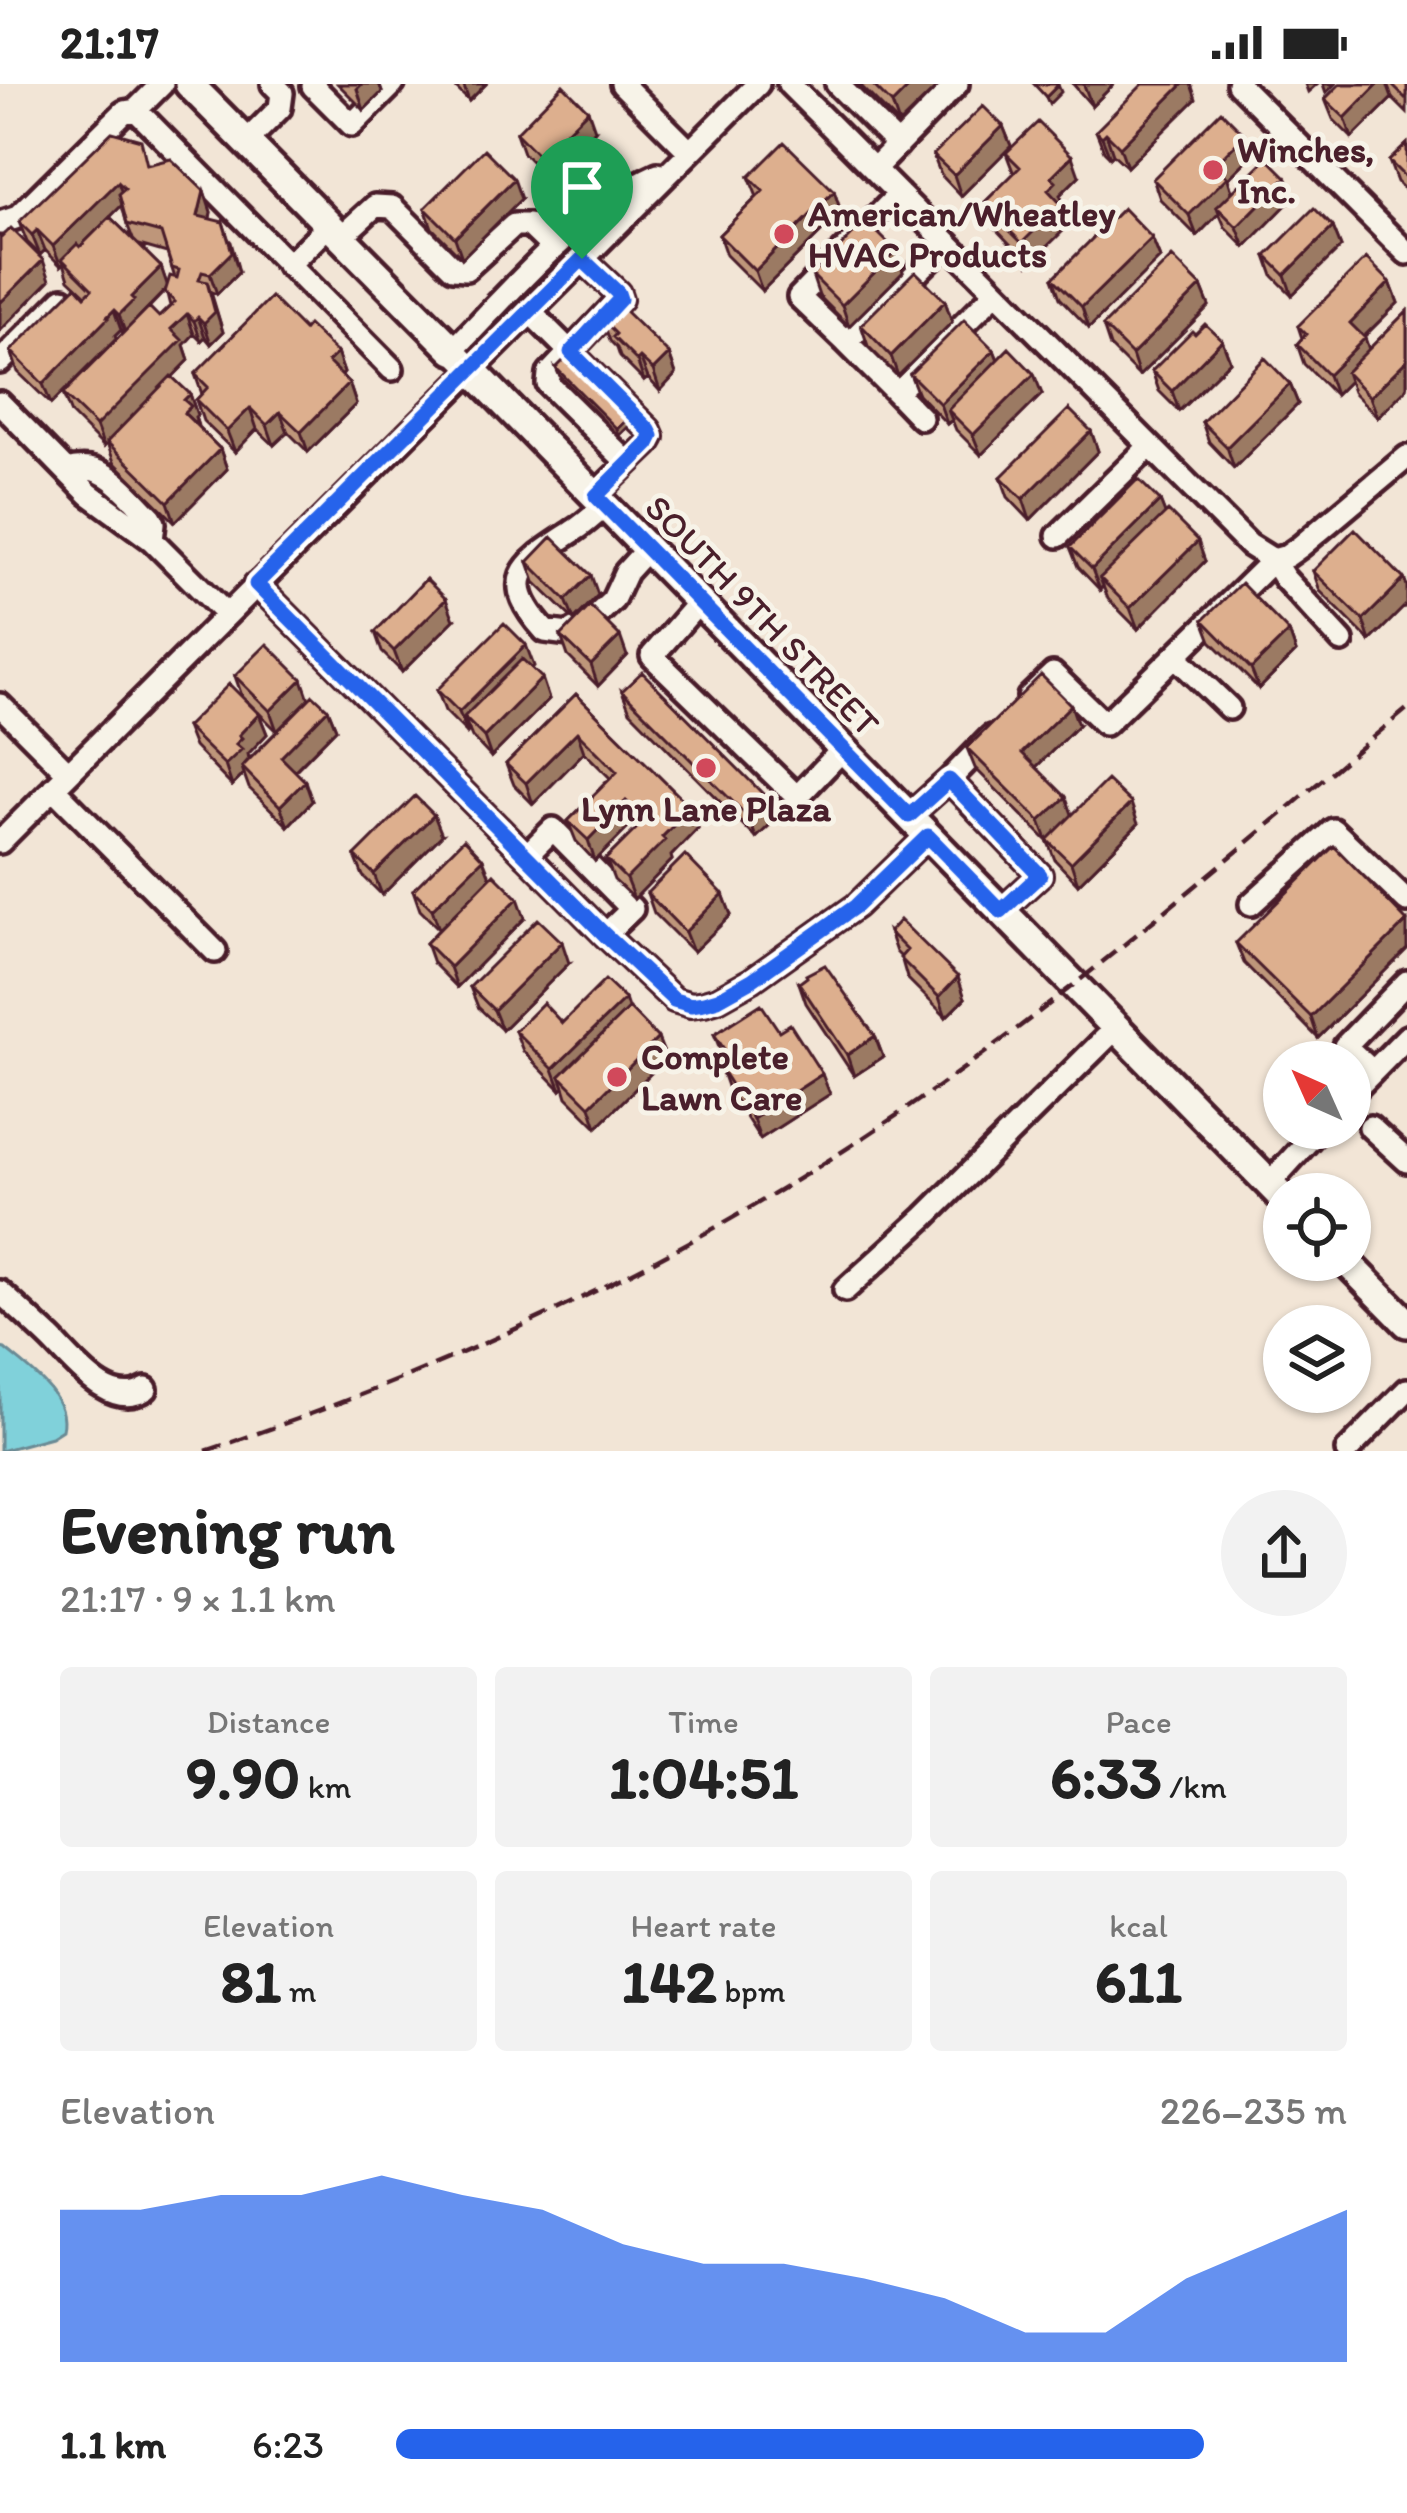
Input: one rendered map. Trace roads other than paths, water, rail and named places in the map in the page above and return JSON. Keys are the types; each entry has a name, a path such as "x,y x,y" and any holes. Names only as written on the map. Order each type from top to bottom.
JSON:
{"main road":[{"name":"SOUTH 9TH STREET","path":"189,84 1263,1177"},
{"path":"1366,1281 1407,1323"}],"street":[{"path":"2,222 18,217 124,112 136,110 162,84"},
{"path":"273,84 282,93 280,108"},
{"path":"246,142 280,108 300,99 314,85 352,125 392,84"},
{"path":"622,84 682,159"},
{"path":"462,359 530,311 758,84"},
{"path":"837,84 898,145"},
{"path":"874,169 957,84"},
{"path":"1238,84 1407,253"},
{"path":"806,90 874,169 996,292 1084,396 1150,446 1250,544 1273,560 1342,641"},
{"path":"136,110 392,369"},
{"path":"0,842 256,584 462,359 576,226 626,189 682,159"},
{"path":"898,194 799,296 921,418"},
{"path":"289,265 375,206 392,207 453,268 466,269 514,225 529,225 554,249"},
{"path":"846,342 947,243"},
{"path":"582,259 620,299 547,380 593,400 652,436 574,531 554,541 522,572 519,591 544,631 568,634 613,600 626,572 647,548"},
{"path":"896,392 996,292"},
{"path":"0,362 63,299"},
{"path":"530,311 571,352 628,464"},
{"path":"0,403 89,494 156,544 226,614"},
{"path":"1058,536 1150,446"},
{"path":"256,584 664,994 691,1005 731,992 856,906 949,780 1053,674 1105,724 1273,560 1301,546 1407,457"},
{"path":"699,602 652,656 797,797 843,749"},
{"path":"1175,656 1229,707"},
{"path":"0,705 61,781 214,951"},
{"path":"949,780 1040,875 1001,911"},
{"path":"526,856 554,829 632,909 605,935"},
{"path":"1251,904 1333,830 1407,901"},
{"path":"1407,982 1345,1046 1372,1071 1407,1037"},
{"path":"844,1290 925,1217 1116,1028"},
{"path":"1371,1128 1407,1161"},
{"path":"0,1292 89,1379 116,1393 136,1394 146,1389"},
{"path":"1347,1451 1407,1390"}],"water":[{"path":"0,1348 46,1384 63,1418 62,1430 51,1437 0,1451"}],"railway":[{"path":"206,1451 393,1382 575,1301 664,1256 836,1156 1045,1007 1407,709"}],"place":[{"name":"Winches, Inc.","path":"1213,170"},
{"name":"American/Wheatley HVAC Products","path":"784,234"},
{"name":"Lynn Lane Plaza","path":"706,768"},
{"name":"Complete Lawn Care","path":"617,1077"}]}
